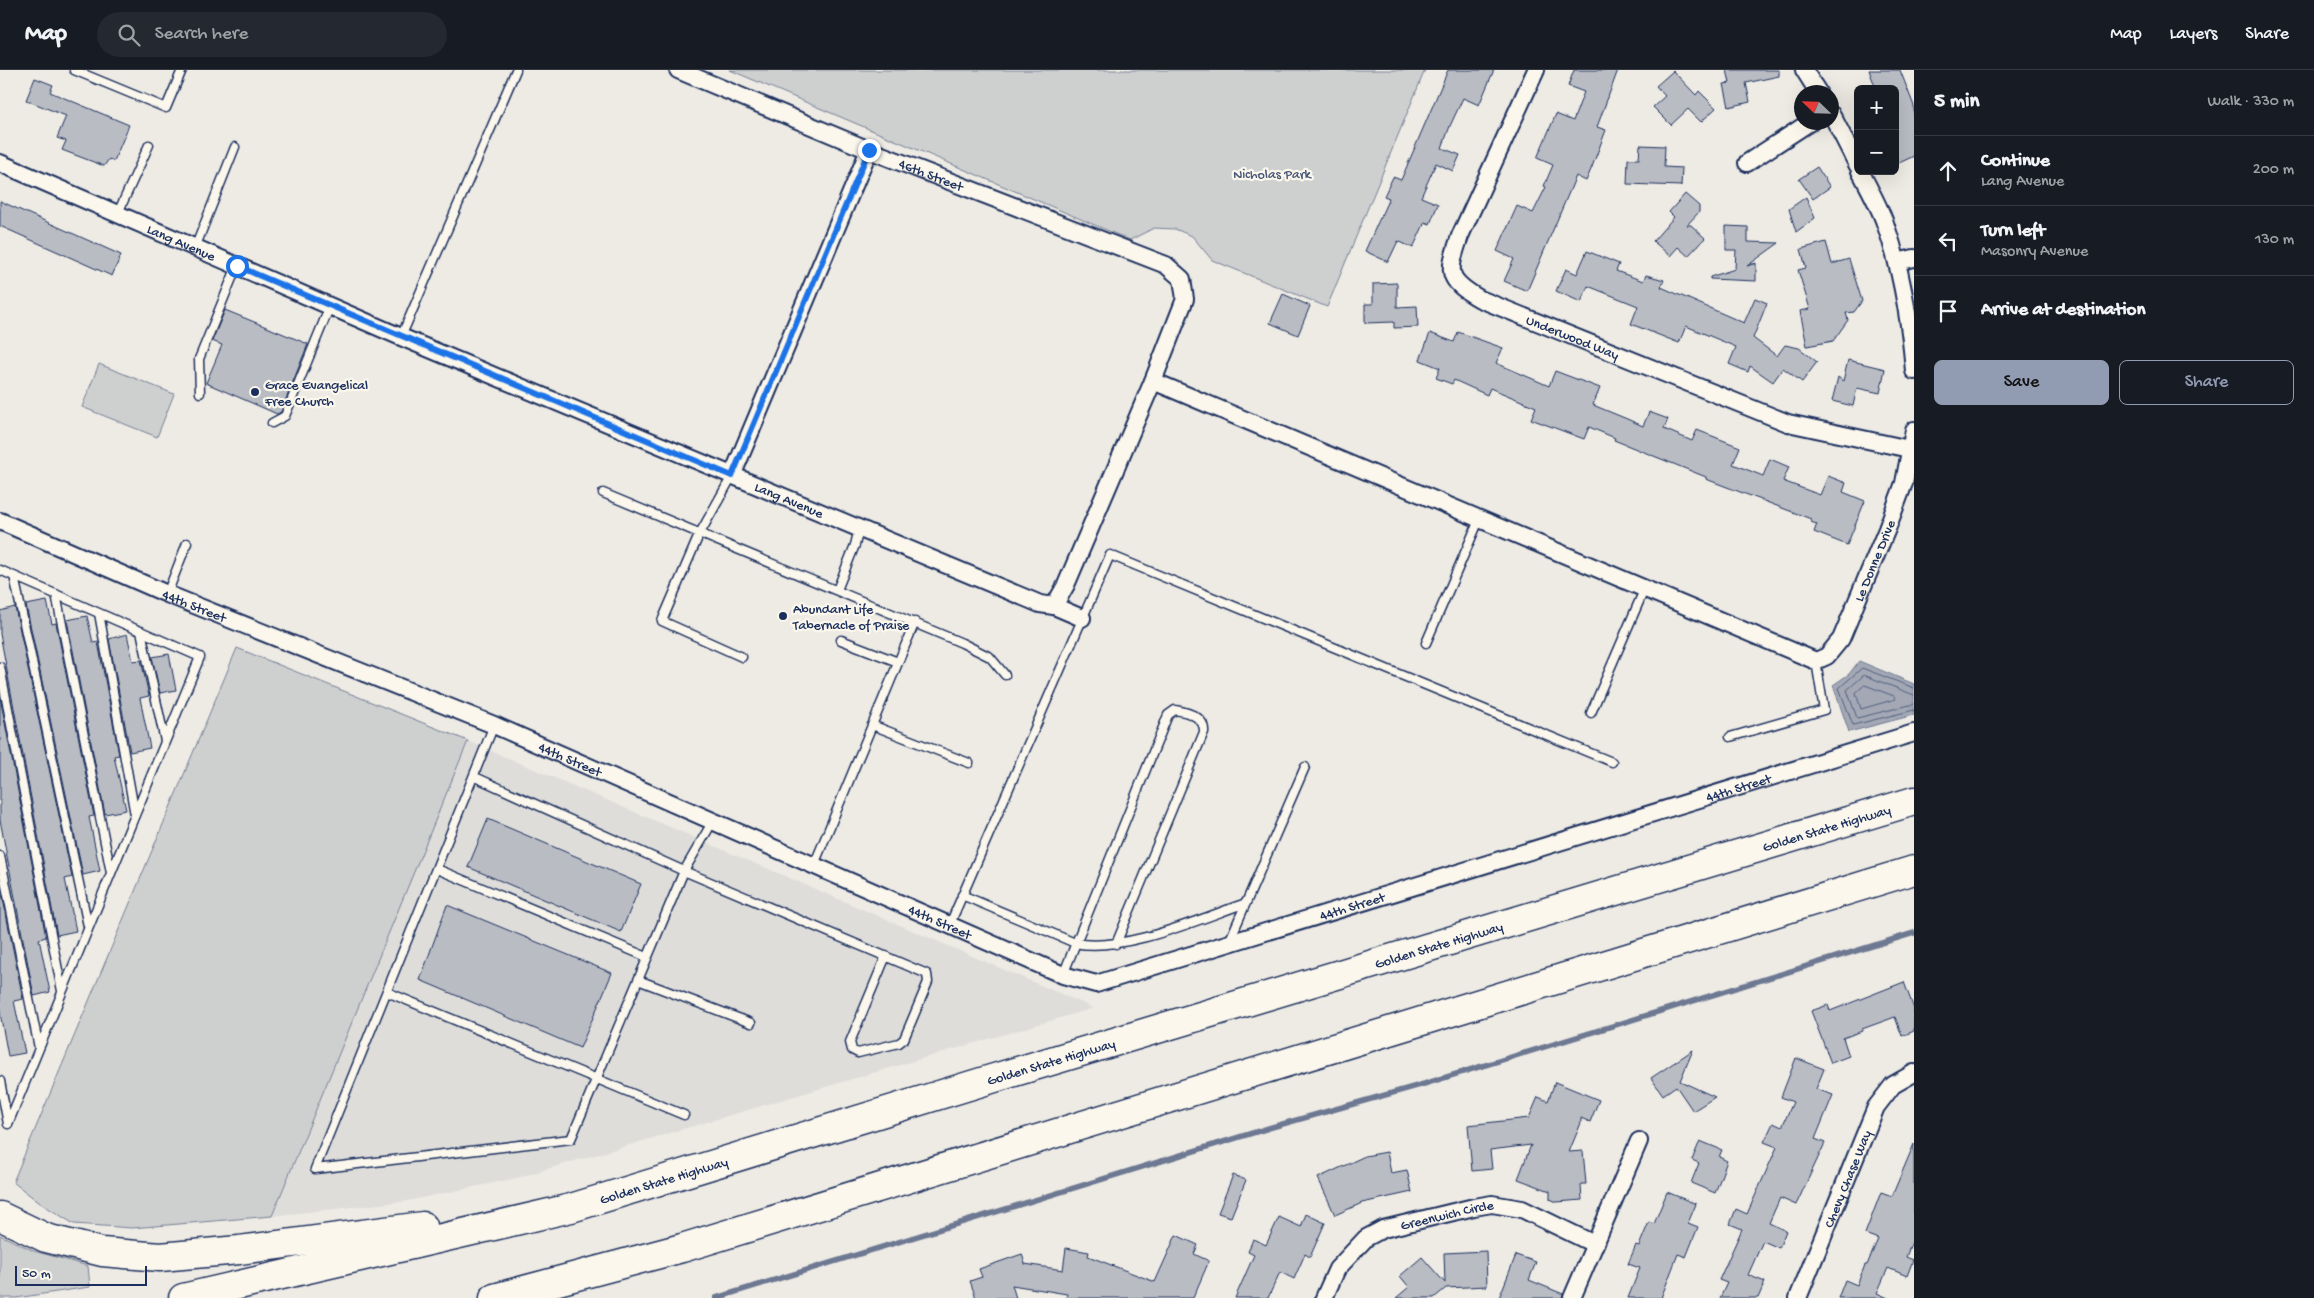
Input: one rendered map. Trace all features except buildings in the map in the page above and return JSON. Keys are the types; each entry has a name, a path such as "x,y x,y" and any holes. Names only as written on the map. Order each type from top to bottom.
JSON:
{"highway":[{"name":"Golden State Highway","path":"183,1298 571,1208 988,1080 1914,801"},
{"path":"494,1298 682,1248 1914,870"},
{"path":"0,1216 46,1238 102,1252 160,1257 239,1250 571,1208"}],"street":[{"name":"46th Street","path":"678,70 869,150 1166,265 1182,279 1185,300 1153,381"},
{"name":"Underwood Way","path":"1536,70 1460,236 1452,260 1452,275 1460,287 1480,299 1788,423 1913,450"},
{"path":"1804,70 1814,85"},
{"path":"1839,129 1854,158"},
{"path":"1747,163 1798,130"},
{"path":"732,476 869,150"},
{"name":"Lang Avenue","path":"0,163 400,337 1040,604 1054,606 1082,618"},
{"path":"1862,175 1885,222 1896,262 1906,309 1914,371"},
{"path":"1896,262 1914,258"},
{"path":"1054,606 1066,585 1153,381 1644,590 1822,658"},
{"name":"Le Donne Drive","path":"1822,658 1841,639 1888,529 1913,450 1914,430"},
{"name":"44th Street","path":"0,520 167,594 494,725 1063,975 1096,984 1914,733"},
{"name":"Chevy Chase Way","path":"1798,1298 1876,1107 1893,1085 1914,1073"},
{"path":"1572,1298 1640,1141"},
{"name":"Greenwich Circle","path":"1324,1298 1337,1269 1366,1238 1383,1229 1474,1207 1492,1204 1522,1210 1594,1244"}],"lane":[{"path":"74,70 166,108 182,70"},
{"path":"400,337 516,70"},
{"path":"116,215 148,145"},
{"path":"195,248 235,147"},
{"path":"200,393 199,359 237,266"},
{"path":"272,423 286,416 330,306"},
{"path":"732,476 699,534 662,621 742,657"},
{"path":"603,493 915,622 990,657 1005,675"},
{"path":"1426,643 1479,520"},
{"path":"837,590 855,545 859,529"},
{"path":"167,594 187,543"},
{"path":"950,924 1110,555 1612,762"},
{"path":"0,570 200,657 8,1124 0,1081"},
{"path":"14,576 89,927"},
{"path":"1591,713 1644,590"},
{"path":"56,594 111,873"},
{"path":"99,612 135,815"},
{"path":"814,865 915,622"},
{"path":"141,631 165,743"},
{"path":"841,640 898,662"},
{"path":"1730,737 1824,710 1822,658"},
{"path":"0,666 62,992"},
{"path":"1063,975 1168,715 1175,710 1179,711 1201,720 1204,732 1116,944"},
{"path":"494,725 475,777 315,1169 571,1139 684,870 713,821"},
{"path":"872,725 969,763"},
{"path":"1228,944 1305,767"},
{"path":"475,777 684,870 923,971 927,974 928,982 901,1042 858,1053 852,1050 850,1042 886,956"},
{"path":"0,856 39,1048"},
{"path":"437,869 648,957"},
{"path":"962,895 1075,943 1092,946 1116,944 1174,928 1246,903"},
{"path":"638,980 750,1023"},
{"path":"387,992 597,1078 684,1116"}],"shaded area":[{"path":"468,741 1094,1008 517,1178 407,1201 272,1216"}],"green space":[{"name":"Nicholas Park","path":"730,70 1425,70 1327,307 1212,260 1192,236 1175,229 1154,228 1130,240"},
{"path":"99,364 174,394 157,437 82,407"},
{"path":"237,648 468,741 272,1216 132,1228 74,1224 40,1203 13,1182"},
{"path":"0,1235 34,1251 88,1266 90,1287 16,1298 0,1298"}],"water":[{"path":"1859,661 1914,684 1914,715 1849,732 1833,685 1849,674"}],"waterway":[{"path":"716,1298 1272,1127 1424,1084 1914,933"}],"place":[{"name":"Grace Evangelical Free Church","path":"255,392"},
{"name":"Abundant Life Tabernacle of Praise","path":"783,616"}],"route":[{"path":"237,266 400,337 732,476 869,150"}]}
